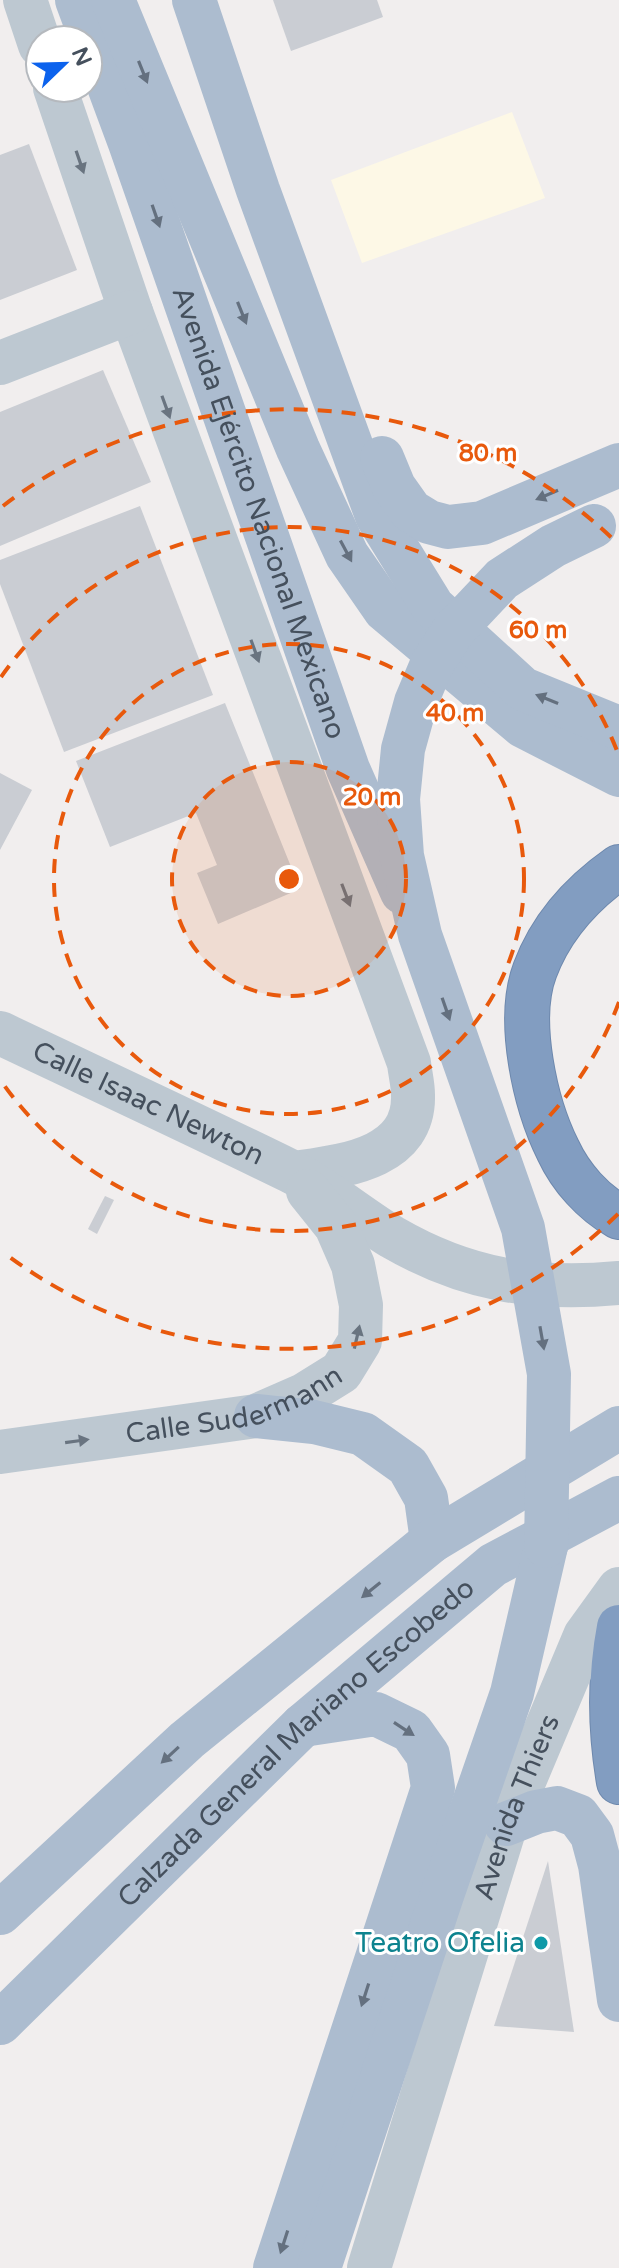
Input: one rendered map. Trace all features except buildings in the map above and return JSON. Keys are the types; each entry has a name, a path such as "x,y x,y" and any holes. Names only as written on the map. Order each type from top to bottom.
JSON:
{"highway":[{"path":"619,867 578,901 544,948 533,973 528,1015 532,1068 557,1150 590,1196 619,1217"},
{"path":"619,1627 611,1681 610,1718 619,1782"}],"main road":[{"name":"Avenida Ejército Nacional Mexicano","path":"77,0 130,143 348,769 420,935 523,1228 549,1374 546,1546 512,1693 319,2268"},
{"path":"113,0 298,449 347,555 385,610 523,726 619,775"},
{"path":"200,16 278,183 402,502 411,511 437,525 458,527 482,523 619,465"},
{"path":"200,16 258,190 377,516 433,607 523,689 619,728"},
{"path":"420,935 405,878 398,799 403,749 423,683 453,631 488,591 525,562 606,520"},
{"path":"256,1416 314,1422 363,1434 408,1466 426,1498 432,1541"},
{"path":"0,1913 187,1740 432,1541 619,1428"},
{"name":"Calzada General Mariano Escobedo","path":"0,2023 303,1725 493,1565 619,1498"},
{"path":"275,2268 433,1788 428,1755 411,1731 376,1714 303,1725"},
{"path":"506,1824 536,1812 557,1808 578,1816 592,1835 600,1865 619,2000"}],"street":[{"path":"25,0 33,24"},
{"name":"Avenida Ejército Nacional Mexicano","path":"60,104 131,312 409,1063 414,1097 406,1128 381,1152 351,1165 295,1173"},
{"path":"0,363 131,312"},
{"name":"Calle Isaac Newton","path":"0,1033 295,1173 392,1237 464,1269 508,1282 568,1287 619,1283"},
{"name":"Calle Sudermann","path":"0,1452 256,1416 304,1395 341,1372 360,1341 361,1305 353,1265 336,1226 295,1173"},
{"name":"Avenida Thiers","path":"369,2268 506,1824 585,1636 619,1589"}],"shaded area":[{"path":"512,112 545,198 362,263 331,180"}],"place":[{"name":"Teatro Ofelia","path":"541,1943"}]}
